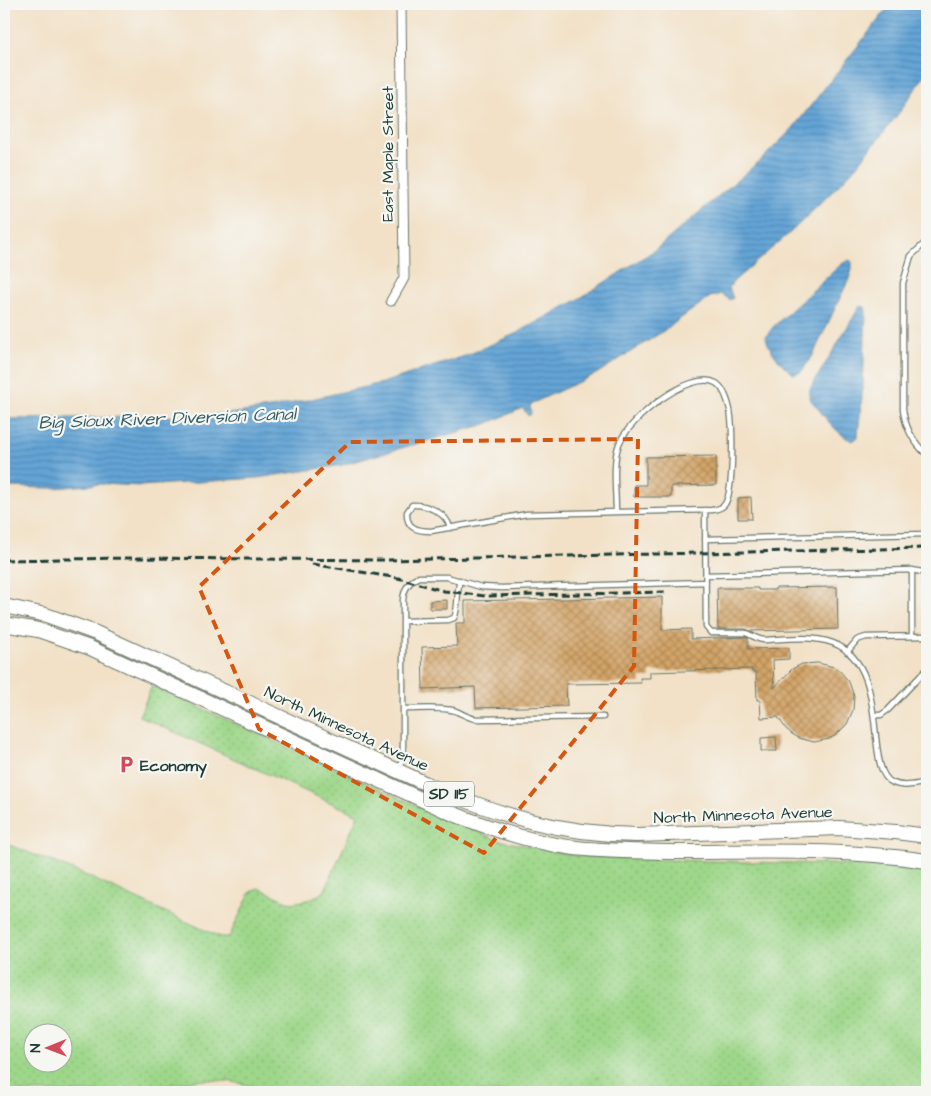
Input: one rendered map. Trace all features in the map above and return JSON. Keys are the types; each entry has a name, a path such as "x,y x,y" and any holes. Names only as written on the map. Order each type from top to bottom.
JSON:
{"main road":[{"name":"North Minnesota Avenue","path":"4,606 46,615 96,633 397,771 486,809 536,824 585,832 637,835 839,828 879,830 927,836"},
{"name":"North Minnesota Avenue","path":"4,624 38,630 90,648 449,812 475,823 522,838 570,847 612,851 848,852 927,861"}],"street":[{"name":"East Maple Street","path":"391,301 404,278 401,4"}],"lane":[{"path":"927,241 911,256 905,275 902,295 903,409 905,423 919,448 927,455"},
{"path":"450,528 445,516 427,507 421,505 412,506 407,512 408,523 412,527 417,530 431,531 450,528 527,514 616,512 705,510 721,508 725,504 729,492 730,408 722,388 716,383 699,380 678,388 631,425 623,435 618,446 616,458 616,512"},
{"path":"705,510 706,627 712,633 746,633 764,640 824,640 834,643 847,652 858,662 870,693 879,756 883,773 887,780 900,785 927,782"},
{"path":"705,539 927,534"},
{"path":"706,575 912,570 927,573"},
{"path":"912,570 912,636"},
{"path":"397,771 403,756 404,593 407,586 415,578 442,577 460,580 481,587 502,588 706,582"},
{"path":"403,620 448,620 454,618 456,614 456,593 460,580"},
{"path":"847,652 861,638 927,636"},
{"path":"874,715 888,710 927,669"},
{"path":"403,709 455,710 468,717 478,719 604,717"}],"highlighted area":[{"path":"638,439 634,666 484,853 259,729 199,587 350,442"}],"green space":[{"path":"152,686 442,817 498,840 577,856 864,865 884,866 927,873 927,1092 267,1092 238,1083 208,1080 178,1083 149,1092 4,1092 4,843 78,872 220,937 229,937 250,893 259,888 291,903 308,900 324,892 358,815 139,716"}],"water":[{"name":"Big Sioux River Diversion Canal","path":"891,4 927,4 927,72 899,113 855,168 792,231 734,281 729,288 733,298 730,300 721,294 710,297 662,332 596,374 531,404 531,414 528,416 523,408 486,424 342,465 257,478 141,486 102,484 54,488 4,487 4,419 192,416 237,413 276,407 382,383 465,356 515,334 577,300 655,250 762,159 793,128"},
{"path":"850,260 852,262 852,270 849,279 812,357 801,372 794,374 776,357 769,346 766,336 774,326 836,269"},
{"path":"860,306 865,307 866,312 863,386 858,435 852,441 835,428 810,399 810,389"}],"building":[{"path":"716,456 716,485 671,486 671,497 634,497 634,485 646,485 646,457"},
{"path":"751,497 752,519 738,519 738,498"},
{"path":"837,587 838,629 750,631 746,629 718,629 717,588 775,590 775,588"},
{"path":"662,597 662,630 691,629 691,639 745,637 748,638 748,649 789,648 789,659 773,660 774,688 792,669 802,664 818,663 834,667 840,671 849,682 854,696 853,710 847,724 829,739 814,742 792,734 778,717 761,718 760,700 757,700 756,672 752,672 752,669 650,672 650,678 640,678 641,683 566,684 567,706 476,708 475,687 423,689 422,647 457,646 456,623 465,623 465,601"},
{"path":"447,600 447,609 430,609 430,601"},
{"path":"776,737 777,751 761,751 761,738"}],"railway":[{"path":"4,560 131,558 385,560 927,548"},
{"path":"312,564 398,578 444,591 485,596 668,592"}],"place":[{"name":"Economy","path":"126,765"}]}
